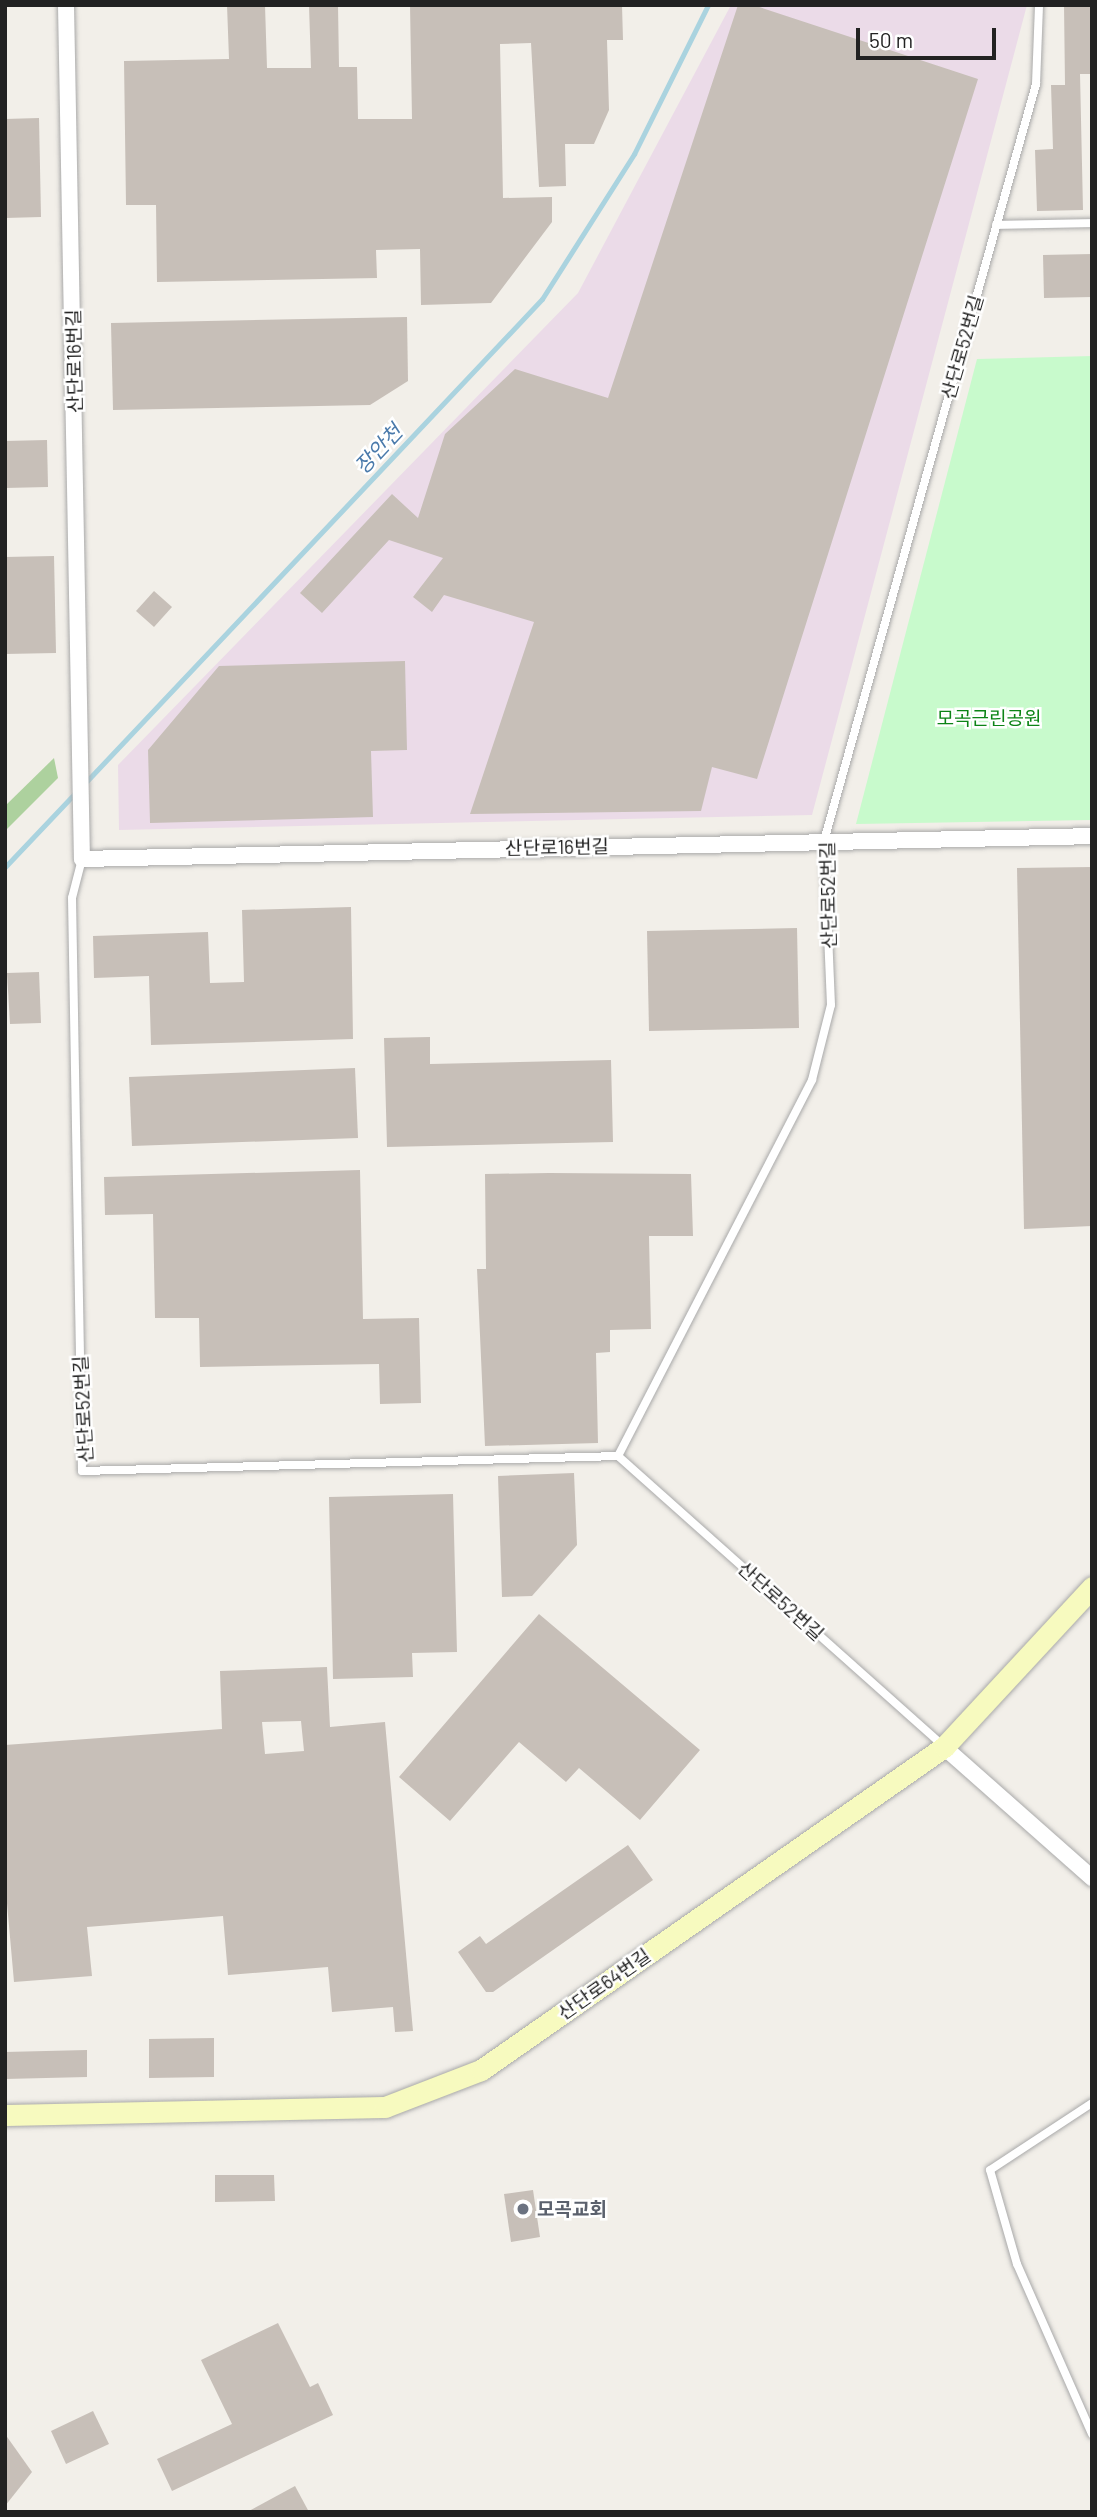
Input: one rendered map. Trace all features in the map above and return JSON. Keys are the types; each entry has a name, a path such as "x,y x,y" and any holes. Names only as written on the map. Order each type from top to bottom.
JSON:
{"street":[{"name":"산단로16번길","path":"66,5 82,716 82,859 1092,836"},
{"name":"산단로64번길","path":"5,2115 385,2107 481,2070 944,1747 1092,1587"},
{"path":"944,1747 1092,1878"}],"lane":[{"name":"산단로52번길","path":"618,1456 812,1080 831,1006 824,841 1036,83 1040,5"},
{"path":"996,225 1092,223"},
{"name":"산단로52번길","path":"82,859 72,898 82,1471 618,1456 944,1747"},
{"path":"1092,2103 990,2170 1017,2264 1092,2434"}],"shaded area":[{"path":"731,5 1027,5 812,815 119,830 118,765 578,293"}],"green space":[{"name":"모곡근린공원","path":"1092,356 1092,820 856,824 977,359"},
{"path":"54,758 58,778 5,831 5,806"}],"building":[{"path":"227,5 265,5 267,68 311,68 309,5 338,5 339,67 357,67 358,119 412,119 410,5 622,5 623,40 607,40 609,110 594,144 565,144 566,186 539,187 531,43 500,44 503,198 552,197 552,222 491,303 421,305 420,249 376,250 377,278 157,282 156,205 126,205 124,61 229,59"},
{"path":"738,5 753,5 978,79 757,779 712,767 701,811 470,814 534,622 444,595 432,612 413,597 443,558 389,540 322,613 300,593 392,494 418,518 445,434 515,369 608,398"},
{"path":"1064,5 1092,5 1092,74 1080,74 1083,210 1037,211 1035,150 1053,149 1051,85 1065,85"},
{"path":"39,118 41,217 5,218 5,119"},
{"path":"1092,254 1092,297 1044,298 1043,255"},
{"path":"407,317 408,381 370,405 113,410 111,323"},
{"path":"47,440 48,487 5,488 5,441"},
{"path":"54,556 56,653 5,654 5,557"},
{"path":"154,591 172,607 154,627 136,611"},
{"path":"405,661 407,750 371,751 373,817 150,823 148,750 219,666"},
{"path":"1092,867 1092,1226 1024,1229 1017,868"},
{"path":"351,907 353,1039 151,1045 149,976 94,978 93,936 208,932 210,983 244,982 242,910"},
{"path":"797,928 799,1028 649,1031 647,931"},
{"path":"39,972 41,1023 10,1024 7,973"},
{"path":"430,1037 430,1064 611,1060 613,1142 387,1147 384,1038"},
{"path":"355,1068 358,1138 132,1146 129,1077"},
{"path":"360,1170 363,1319 419,1318 421,1403 380,1404 379,1364 200,1367 199,1318 155,1318 153,1214 105,1215 104,1177"},
{"path":"485,1174 691,1174 693,1236 649,1236 651,1329 610,1330 610,1352 596,1353 598,1443 485,1446 477,1269 486,1269"},
{"path":"574,1473 577,1545 532,1596 502,1597 498,1476"},
{"path":"453,1494 457,1652 412,1653 413,1677 333,1679 329,1497"},
{"path":"539,1614 700,1750 640,1820 579,1768 566,1782 519,1742 450,1821 399,1777"},
{"path":"327,1667 330,1727 385,1722 413,2031 395,2032 393,2007 332,2012 328,1967 228,1975 223,1916 87,1927 92,1976 14,1982 5,1881 5,1745 222,1729 220,1671","holes":["301,1721 304,1751 265,1754 262,1722"]},
{"path":"628,1845 653,1880 493,1992 486,1992 458,1952 480,1936 486,1944"},
{"path":"214,2038 214,2077 149,2078 149,2039"},
{"path":"87,2050 87,2077 5,2079 5,2052"},
{"path":"215,2175 274,2175 275,2201 215,2202"},
{"path":"533,2190 540,2237 511,2242 504,2194"},
{"path":"278,2323 310,2387 318,2383 333,2415 172,2491 157,2459 232,2424 201,2360"},
{"path":"93,2411 109,2444 66,2464 51,2431"},
{"path":"5,2434 32,2472 5,2506"},
{"path":"295,2486 309,2512 247,2512"}],"waterway":[{"name":"장안천","path":"84,784 542,299 634,154 708,5"},
{"name":"장안천","path":"5,867 77,791"}],"place":[{"name":"모곡교회","path":"523,2209"}]}
